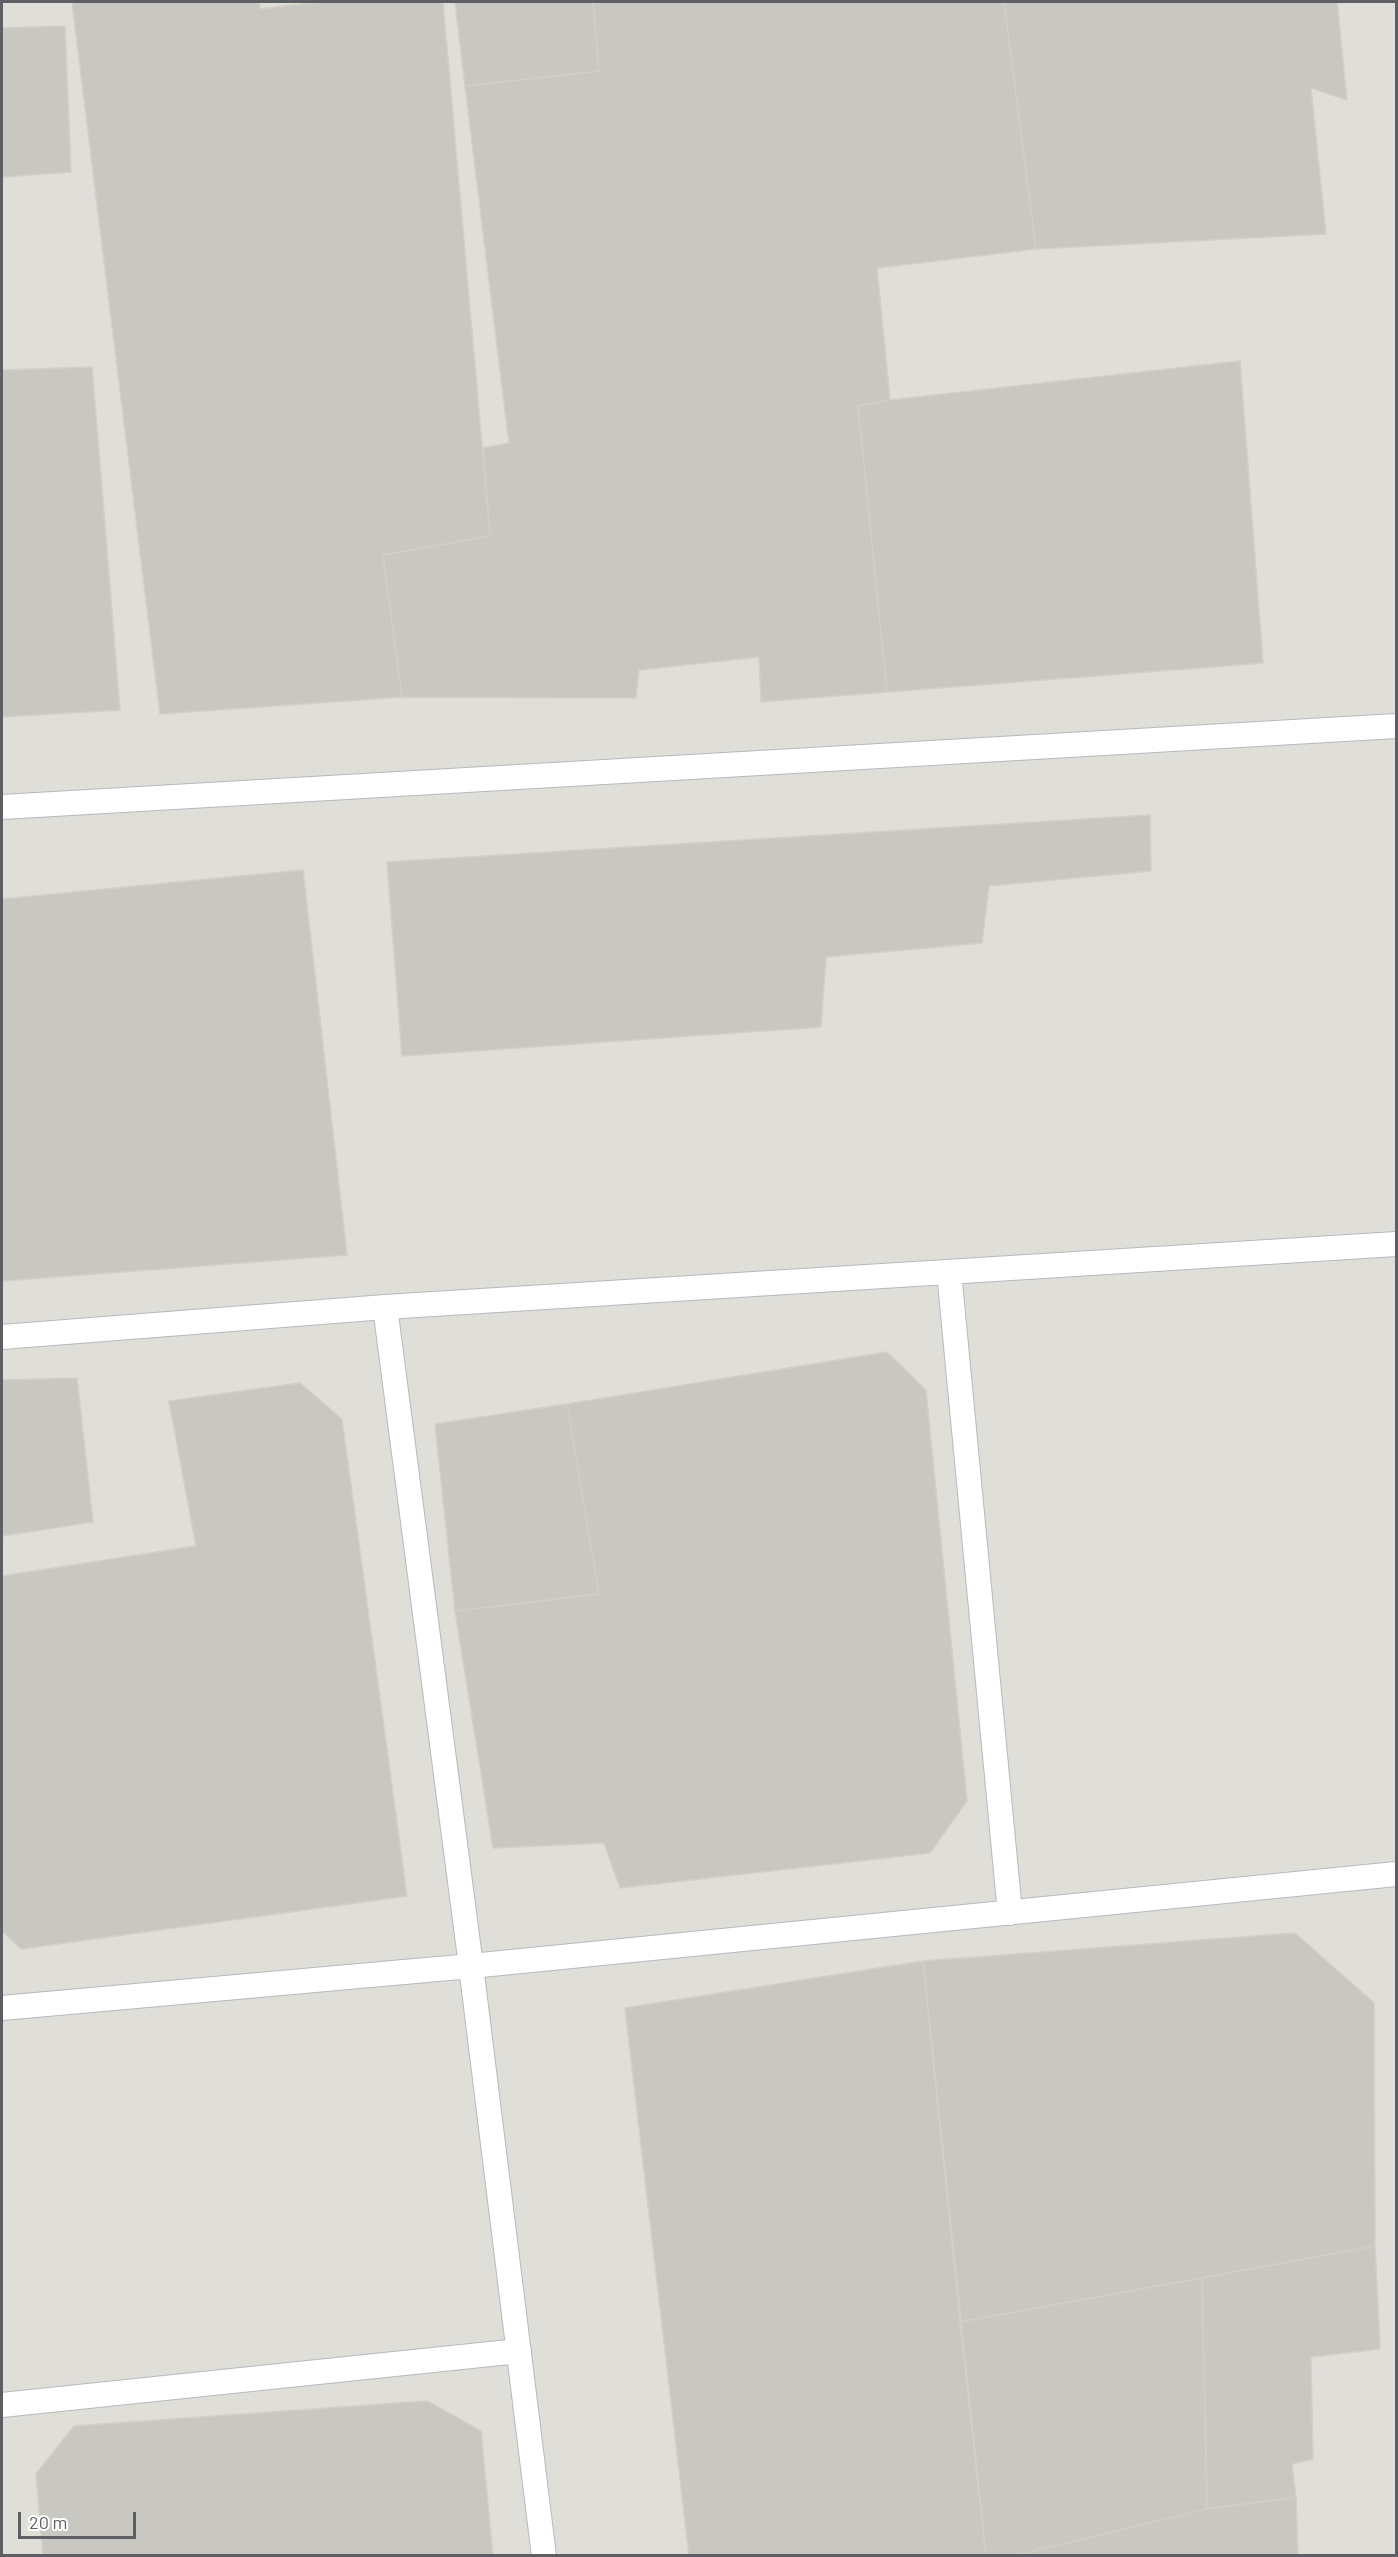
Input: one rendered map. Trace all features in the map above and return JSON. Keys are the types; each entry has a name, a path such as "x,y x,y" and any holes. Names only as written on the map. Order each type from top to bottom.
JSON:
{"lane":[{"path":"2,807 1396,726"},
{"path":"2,1337 385,1307 1396,1244"},
{"path":"949,1272 1010,1913"},
{"path":"385,1307 471,1966 544,2556"},
{"path":"2,2008 471,1966 1396,1874"},
{"path":"2,2405 519,2351"}],"shaded area":[{"path":"2,2 1396,2 1396,2555 2,2555"}],"building":[{"path":"72,2 259,2 260,9 319,2 443,2 490,536 383,555 402,697 160,714"},
{"path":"455,2 593,2 599,71 465,86"},
{"path":"593,2 1004,2 1036,249 877,268 890,400 858,406 887,692 761,702 759,657 639,670 636,698 402,697 383,555 490,536 483,448 509,443 465,86 599,71"},
{"path":"1004,2 1337,2 1347,100 1311,88 1326,234 1036,249"},
{"path":"65,26 71,172 2,177 2,28"},
{"path":"1240,361 1263,663 887,692 858,406 890,400"},
{"path":"92,367 120,710 2,717 2,370"},
{"path":"1150,815 1151,871 989,886 982,943 826,957 821,1027 402,1056 387,862"},
{"path":"303,870 347,1255 2,1281 2,899"},
{"path":"887,1352 926,1390 967,1801 930,1853 620,1888 604,1843 493,1848 455,1611 599,1594 567,1404"},
{"path":"77,1378 93,1522 2,1536 2,1380"},
{"path":"300,1383 342,1419 407,1896 21,1949 2,1931 2,1576 196,1546 169,1401"},
{"path":"567,1404 599,1594 455,1611 435,1424"},
{"path":"1295,1933 1374,2003 1375,2246 960,2322 923,1961"},
{"path":"923,1961 986,2556 689,2556 625,2008"},
{"path":"1375,2246 1380,2349 1311,2357 1313,2459 1292,2464 1296,2497 1207,2509 1202,2278"},
{"path":"1202,2278 1207,2509 1013,2556 986,2556 960,2322"},
{"path":"427,2401 481,2431 493,2556 43,2556 36,2474 74,2426"},
{"path":"1296,2497 1298,2556 1013,2556 1207,2509"}]}
